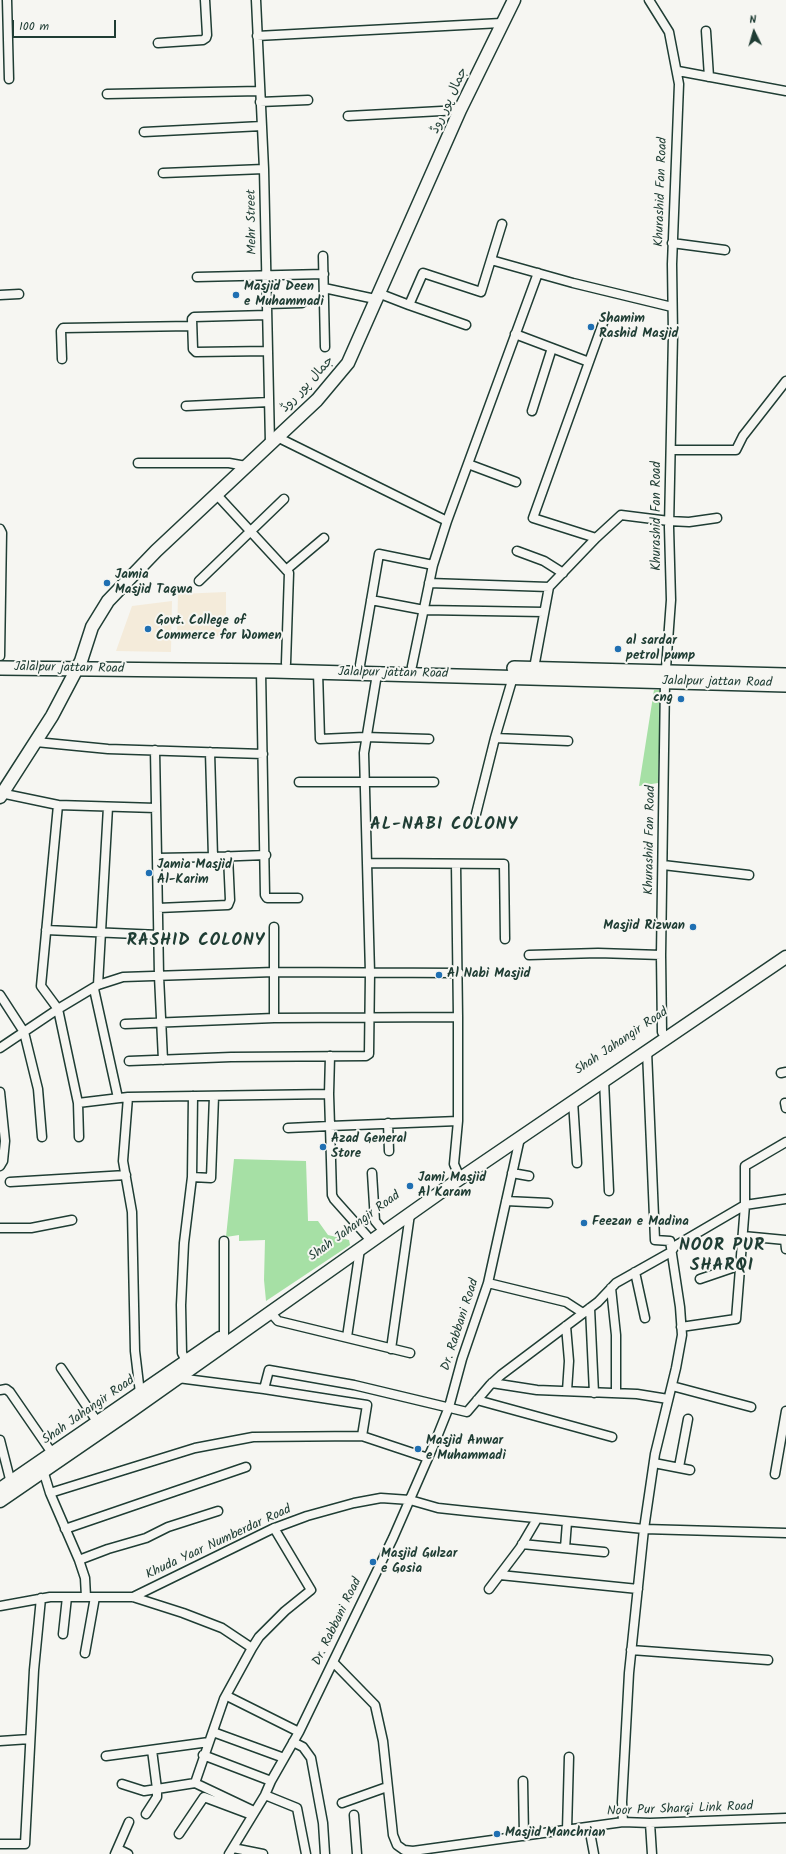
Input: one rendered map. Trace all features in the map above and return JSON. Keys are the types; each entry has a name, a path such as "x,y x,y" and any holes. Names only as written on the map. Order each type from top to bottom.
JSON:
{"main road":[{"name":"Jalalpur jattan Road","path":"0,660 80,665 261,671 278,666 318,672 377,674 403,669 534,668 601,675"},
{"name":"Jalalpur jattan Road","path":"0,668 80,665 360,665 513,677 601,675 666,677 786,685"},
{"name":"Jalalpur jattan Road","path":"666,677 786,675"}],"street":[{"path":"6,0 9,79"},
{"path":"158,43 203,40 206,38 205,0"},
{"name":"Mehr Street","path":"256,0 264,169 269,402 273,440"},
{"name":"جمال پور روڈ","path":"1,795 36,742 80,665 92,627 108,601 156,551 317,400 339,375 355,351 376,296 460,110 501,23 514,0"},
{"name":"Khurashid Fan Road","path":"649,0 669,32 678,71 679,95 672,243 670,521 671,600 666,677 661,955 664,1034"},
{"path":"257,36 501,23"},
{"path":"706,31 709,77"},
{"path":"678,71 786,91"},
{"path":"108,94 260,91"},
{"path":"260,102 308,100"},
{"path":"348,116 460,110"},
{"path":"144,132 262,126"},
{"path":"163,173 264,169"},
{"path":"409,305 423,273 481,292 502,224"},
{"path":"672,243 725,250"},
{"path":"323,256 325,347"},
{"path":"491,260 672,307"},
{"path":"403,669 424,610 433,565 447,521 538,273"},
{"path":"197,277 266,274 324,274"},
{"path":"324,288 376,296 409,305 466,325"},
{"path":"0,295 19,294"},
{"path":"267,304 302,303"},
{"path":"268,315 194,317 192,319 193,349 196,352 268,351"},
{"path":"596,538 533,518 603,323"},
{"path":"62,359 62,328 192,326"},
{"path":"515,334 589,362"},
{"path":"532,411 552,348"},
{"path":"671,450 736,450 743,436 786,381"},
{"path":"186,406 269,402"},
{"path":"273,440 447,521"},
{"path":"138,463 229,463 246,466"},
{"path":"468,464 516,482"},
{"path":"217,495 289,574 278,666"},
{"path":"199,581 284,499"},
{"path":"534,668 549,587 596,538 621,515 689,522 718,518"},
{"path":"0,529 2,533 0,656"},
{"path":"286,570 324,538"},
{"path":"517,551 544,561 563,573"},
{"path":"360,665 379,554 433,565"},
{"path":"429,583 549,587"},
{"path":"371,600 424,610 544,612"},
{"path":"261,671 266,855 265,895 267,898 298,898"},
{"path":"318,672 320,739 365,737 428,739"},
{"path":"129,1061 231,1057 366,1056 368,1054 370,973 365,737 377,674"},
{"path":"476,814 495,738 513,677"},
{"path":"495,738 568,741"},
{"path":"36,742 108,749 263,754"},
{"path":"156,750 159,976 163,1060"},
{"path":"210,752 213,856"},
{"path":"299,782 434,782"},
{"path":"1,795 58,805 156,808"},
{"path":"58,805 41,986 58,1009 78,1103 78,1137"},
{"path":"108,806 101,932 96,987 118,1098"},
{"path":"157,858 266,855"},
{"path":"158,908 228,905 230,900 228,856"},
{"path":"367,863 504,864 505,939"},
{"path":"456,864 459,973 458,1121 454,1164 457,1171"},
{"path":"663,865 749,875"},
{"path":"274,927 274,1018"},
{"path":"46,930 159,935"},
{"name":"Shah Jahangir Road","path":"0,1489 11,1483 52,1453 98,1423 380,1227 457,1171 664,1034 786,947"},
{"path":"529,955 598,953 661,955"},
{"path":"664,1034 786,956"},
{"path":"0,1048 58,1009 96,987 123,977 274,972 459,973"},
{"path":"0,995 24,1032 38,1089 42,1137"},
{"path":"125,1024 162,1021 274,1018 369,1019 458,1017"},
{"name":"Shah Jahangir Road","path":"0,1501 178,1378 410,1214 647,1051 664,1034"},
{"path":"624,1822 622,1802 631,1650 644,1529 654,1463 682,1335 680,1307 670,1240 654,1240 647,1051"},
{"path":"330,1056 329,1094 332,1195 367,1236"},
{"path":"604,1080 609,1191"},
{"path":"0,1092 5,1141 3,1161 0,1166"},
{"path":"78,1103 128,1097 329,1094"},
{"path":"186,1361 182,1353 181,1304 184,1243 192,1177 194,1096"},
{"path":"192,1177 211,1178 214,1096"},
{"path":"128,1097 123,1143 123,1161 132,1212 135,1351 140,1393"},
{"path":"573,1102 577,1163"},
{"path":"288,1128 458,1121"},
{"path":"388,1123 389,1151"},
{"name":"Dr. Rabbani Road","path":"230,1851 265,1795 271,1781 299,1732 410,1500 449,1407 462,1359 488,1283 520,1138"},
{"path":"681,1327 736,1319 745,1205 745,1166 786,1142"},
{"path":"372,1173 375,1221 380,1227"},
{"path":"512,1173 529,1176"},
{"path":"10,1182 126,1175"},
{"path":"264,1390 269,1370 354,1385 466,1412 492,1383 598,1302 611,1288 635,1272 671,1252 675,1246 745,1205 786,1199"},
{"path":"506,1201 548,1203"},
{"path":"391,1349 410,1214"},
{"path":"0,1228 31,1228 72,1220"},
{"path":"743,1236 785,1240 786,1249"},
{"path":"224,1241 224,1335"},
{"path":"346,1338 360,1249"},
{"path":"700,1279 741,1264"},
{"path":"635,1272 645,1318"},
{"path":"488,1283 566,1302 586,1310"},
{"path":"611,1288 616,1335 616,1393"},
{"path":"586,1310 594,1393"},
{"path":"270,1313 278,1320 410,1353"},
{"path":"566,1326 569,1361 567,1391"},
{"path":"60,1368 98,1423"},
{"path":"178,1378 367,1405 362,1436"},
{"path":"492,1383 537,1390 637,1394 668,1399"},
{"path":"672,1386 751,1407"},
{"path":"0,1390 6,1389 10,1392 52,1453"},
{"path":"477,1400 612,1437"},
{"path":"774,1474 786,1411"},
{"path":"679,1467 688,1419"},
{"path":"50,1493 195,1448 253,1436 362,1436 428,1458"},
{"path":"0,1440 2,1459 11,1483"},
{"path":"654,1463 690,1470"},
{"path":"65,1530 246,1467"},
{"path":"43,1470 50,1493 79,1560 91,1597 85,1653"},
{"name":"Khuda Yaar Numberdar Road","path":"133,1597 274,1528 307,1516 354,1503 381,1498 410,1500 438,1508 644,1529 786,1533"},
{"path":"79,1560 108,1549 146,1538 168,1527 218,1510"},
{"path":"489,1589 522,1544 537,1519"},
{"path":"565,1548 566,1522"},
{"path":"195,1783 212,1732 227,1696 252,1648 259,1637 285,1611 311,1590 274,1528"},
{"path":"522,1544 604,1552"},
{"path":"500,1576 638,1589"},
{"path":"63,1634 67,1597"},
{"path":"0,1606 40,1598 133,1597 183,1613 222,1628 252,1648"},
{"path":"0,1844 25,1844 34,1670 40,1598"},
{"path":"631,1650 768,1660"},
{"name":"Noor Pur Sharqi Link Road","path":"333,1662 375,1705 382,1741 395,1841 404,1850 413,1851 624,1822 650,1823 786,1818"},
{"path":"227,1696 299,1732"},
{"path":"212,1732 284,1758"},
{"path":"0,1741 30,1739"},
{"path":"106,1756 209,1742"},
{"path":"293,1742 303,1747 311,1758 323,1823 325,1854"},
{"path":"146,1814 157,1797 152,1750"},
{"path":"204,1755 271,1781"},
{"path":"567,1830 569,1757"},
{"path":"524,1781 524,1836"},
{"path":"122,1784 144,1792 195,1783"},
{"path":"195,1783 205,1793 253,1813"},
{"path":"342,1803 387,1787"},
{"path":"179,1834 205,1793"},
{"path":"265,1795 297,1808 306,1854"},
{"path":"354,1815 356,1854"},
{"path":"128,1854 116,1851 129,1822"},
{"path":"650,1823 652,1854"},
{"path":"589,1827 594,1854"},
{"path":"230,1851 263,1854"}],"shaded area":[{"path":"226,592 226,636 177,638 178,594"},
{"name":"Govt. College of Commerce for Women","path":"172,601 171,652 116,651 132,606"}],"green space":[{"path":"654,690 661,690 658,783 639,786"},
{"path":"234,1159 306,1161 308,1221 318,1221 328,1235 349,1240 350,1245 266,1301 264,1280 265,1240 239,1241 239,1235 226,1237"}],"place":[{"name":"Masjid Deen e Muhammadi","path":"236,295"},
{"name":"Shamim Rashid Masjid","path":"591,327"},
{"name":"Jamia Masjid Taqwa","path":"107,583"},
{"name":"Govt. College of Commerce for Women","path":"148,629"},
{"name":"al sardar petrol pump","path":"618,649"},
{"name":"cng","path":"681,699"},
{"name":"Jamia Masjid Al-Karim","path":"149,873"},
{"name":"Masjid Rizwan","path":"693,927"},
{"name":"Al Nabi Masjid","path":"439,975"},
{"name":"Azad General Store","path":"323,1147"},
{"name":"Jami Masjid Al Karam","path":"410,1186"},
{"name":"Feezan e Madina","path":"584,1223"},
{"name":"Masjid Anwar e Muhammadi","path":"418,1449"},
{"name":"Masjid Gulzar e Gosia","path":"373,1562"},
{"name":"Masjid Manchrian","path":"497,1834"}],"district":[{"name":"AL-NABI COLONY","path":"444,826"},
{"name":"RASHID COLONY","path":"196,942"},
{"name":"NOOR PUR SHARQI","path":"722,1257"}]}
